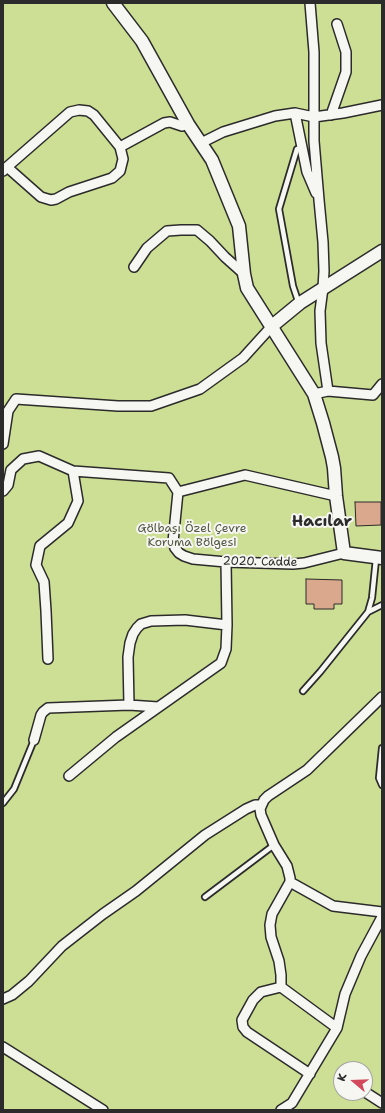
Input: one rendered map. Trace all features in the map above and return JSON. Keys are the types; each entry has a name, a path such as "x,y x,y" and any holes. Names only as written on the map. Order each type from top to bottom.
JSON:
{"street":[{"path":"113,3 142,41 188,124 212,160 239,226 247,288 314,394 332,457 344,553"},
{"path":"310,3 314,52 314,141 323,242 323,288 320,311 321,343 328,391"},
{"path":"331,115 346,72 346,52 337,24"},
{"path":"201,143 223,132 275,116 295,113 314,117 382,105"},
{"path":"84,110 94,115 120,147 123,163 120,171 115,176 51,200 41,197 5,169 70,112 74,111 84,110"},
{"path":"295,113 307,172 319,200"},
{"path":"120,147 164,123 170,122 182,126 188,124"},
{"path":"134,268 147,248 167,231 197,230 244,274"},
{"path":"3,444 8,411 16,399 118,406 151,406 200,389 243,358 272,326 300,303 382,251"},
{"path":"314,394 328,391 373,395 382,384"},
{"path":"3,491 8,485 11,470 23,459 40,456 74,471 169,478 178,492 245,476 336,496"},
{"path":"48,659 44,582 36,564 40,546 68,523 78,501 74,471"},
{"name":"2020. Cadde","path":"178,492 173,542 179,553 184,556 194,559 226,562 293,564 304,563 344,553 379,558"},
{"path":"69,776 116,737 221,663 226,649 226,562"},
{"path":"129,705 128,657 130,643 133,634 141,624 151,621 185,620 227,624"},
{"path":"281,987 279,961 271,937 270,925 272,914 290,882 287,866 274,845 261,815 261,805 268,796 307,770 382,697"},
{"path":"34,740 41,716 48,708 129,705 158,707"},
{"path":"3,999 12,995 29,981 62,946 103,914 136,891 205,835 246,809 255,805 261,805"},
{"path":"290,882 333,906 382,912"},
{"path":"281,1110 292,1103 338,1028 345,994 361,956 382,917"},
{"path":"310,1074 247,1032 243,1027 242,1020 253,1000 261,992 281,987 338,1028"},
{"path":"3,1047 102,1110"},
{"path":"373,1097 382,1103"}],"lane":[{"path":"300,303 293,286 279,209 297,149 302,147"},
{"path":"303,691 368,612 379,558"},
{"path":"368,612 382,605"},
{"path":"3,803 14,789 34,740"},
{"path":"382,748 379,778 382,785"},
{"path":"205,897 274,845"}],"green space":[{"name":"Gölbaşı Özel Çevre Koruma Bölgesi","path":"3,3 382,3 382,1110 3,1110"}],"building":[{"path":"355,502 381,502 381,525 356,526"},
{"path":"306,579 342,580 342,604 334,604 334,609 314,609 314,604 306,604"}],"district":[{"name":"Hacılar","path":"322,522"}]}
